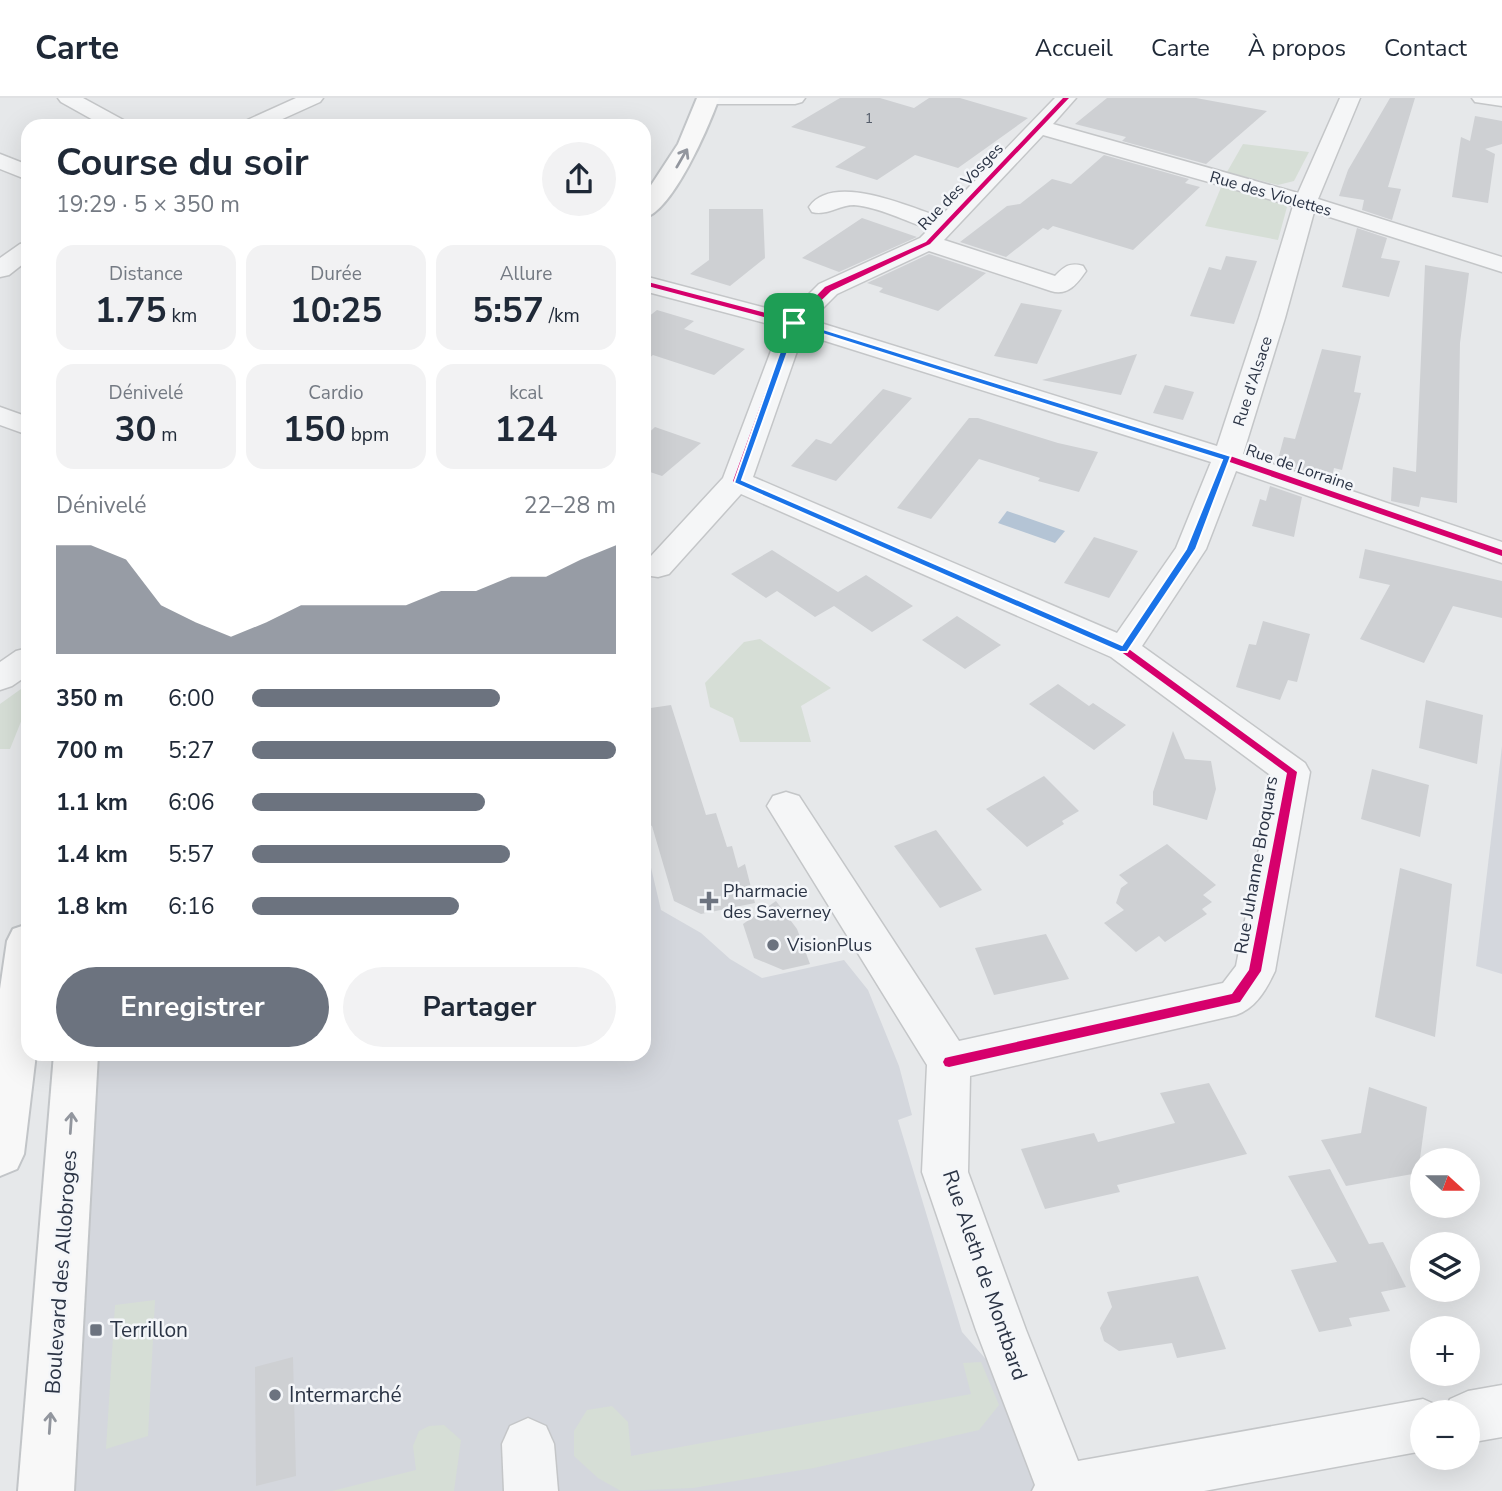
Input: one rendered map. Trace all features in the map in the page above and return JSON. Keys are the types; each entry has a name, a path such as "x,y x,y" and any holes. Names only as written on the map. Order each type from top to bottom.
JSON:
{"main road":[{"path":"651,202 683,159 698,130 708,98"},
{"path":"651,167 672,129"},
{"path":"0,1154 21,994"},
{"name":"Boulevard des Allobroges","path":"46,1491 76,1061"}],"street":[{"path":"68,98 107,119"},
{"path":"266,119 313,98"},
{"path":"708,98 795,98"},
{"name":"Rue des Vosges","path":"794,323 828,289 936,235 1066,98"},
{"name":"Rue d'Alsace","path":"1124,649 1191,549 1227,458 1272,318 1305,202 1350,98"},
{"path":"1482,98 1502,100"},
{"name":"Rue des Violettes","path":"1039,127 1305,202 1502,265"},
{"path":"0,162 21,170"},
{"path":"820,207 841,198 862,199 936,235 1060,286 1074,271"},
{"path":"0,270 21,254"},
{"name":"Rue de Lorraine","path":"651,285 794,323 1227,458 1502,553"},
{"path":"651,566 658,566 737,481 794,323"},
{"path":"0,415 21,424"},
{"name":"Rue Juhanne Broquars","path":"737,481 1124,649 1292,772 1255,971 1236,998 949,1062"},
{"path":"0,679 21,664"},
{"path":"0,679 21,671"},
{"path":"786,806 949,1062"},
{"name":"Rue Aleth de Montbard","path":"949,1062 945,1172 1062,1491"},
{"path":"1480,1415 1502,1411"},
{"path":"1062,1491 1410,1427"}],"shaded area":[{"path":"1243,144 1309,152 1294,181 1278,185 1227,172"},
{"path":"1222,185 1284,204 1287,207 1278,240 1205,226"},
{"path":"760,639 831,688 801,706 811,742 740,742 733,718 710,707 705,683 744,642"},
{"path":"21,689 21,722 10,749 0,749 0,704"},
{"path":"1502,746 1502,974 1476,966"},
{"path":"651,868 661,910 701,933 730,959 762,978 844,960 868,990 899,1066 912,1115 898,1120 962,1332 1035,1415 1060,1491 45,1491 76,1061 651,1061"},
{"path":"155,1300 148,1436 106,1449 115,1305"},
{"path":"981,1362 999,1405 979,1430 814,1468 693,1488 621,1491 598,1478 574,1456 574,1431 587,1410 612,1406 628,1422 631,1456 971,1394 963,1363"},
{"path":"444,1425 461,1440 454,1491 332,1491 416,1470 413,1446 419,1431 429,1426"}],"water":[{"path":"1007,511 1065,531 1055,543 998,523"}],"building":[{"path":"840,98 880,98 914,108 929,98 960,98 1028,118 958,168 915,155 877,180 835,167 866,147 791,127"},
{"path":"1107,98 1196,98 1267,111 1206,164 1122,141 1126,137 1075,124"},
{"path":"1390,98 1415,98 1388,187 1401,189 1392,220 1362,210 1364,200 1339,196 1348,170"},
{"path":"1475,116 1502,121 1502,144 1485,149 1495,154 1488,203 1452,197 1461,137 1470,141"},
{"path":"1104,155 1189,179 1185,183 1200,187 1133,250 1053,226 1048,230 1043,228 1006,257 960,242 1007,206 1020,204 1052,179 1071,184"},
{"path":"709,209 763,209 765,258 730,286 690,274 709,260"},
{"path":"862,218 917,237 839,272 802,258"},
{"path":"1357,228 1387,238 1381,258 1400,261 1389,297 1342,287"},
{"path":"929,254 986,273 938,311 879,292 883,288 867,283"},
{"path":"1226,256 1257,261 1234,324 1190,316 1209,267 1221,270"},
{"path":"1425,265 1469,273 1460,343 1457,503 1421,497 1419,507 1391,501 1393,467 1416,472"},
{"path":"1021,303 1062,310 1037,364 994,356"},
{"path":"657,310 694,321 684,329 745,349 714,375 651,357 651,315"},
{"path":"1322,349 1361,356 1354,392 1361,393 1342,470 1334,468 1331,481 1277,463 1284,437 1295,439"},
{"path":"1137,354 1121,395 1042,380"},
{"path":"1165,385 1194,392 1183,420 1153,413"},
{"path":"883,389 912,398 836,481 791,466 816,439 831,444"},
{"path":"969,418 978,418 1058,443 1098,452 1079,492 1038,481 1040,478 979,459 931,519 897,508"},
{"path":"655,427 701,443 662,476 651,472 651,431"},
{"path":"1270,486 1302,497 1294,537 1252,526 1260,499 1266,501"},
{"path":"1094,537 1138,551 1109,598 1064,583"},
{"path":"1365,549 1502,581 1502,618 1453,606 1424,663 1360,639 1390,585 1359,578"},
{"path":"772,550 838,592 866,575 913,606 872,632 834,606 815,617 777,591 766,598 731,574"},
{"path":"957,616 1001,645 965,669 922,640"},
{"path":"1263,621 1310,634 1297,682 1288,680 1280,700 1236,687 1249,644 1256,645"},
{"path":"1058,684 1089,706 1093,703 1126,725 1094,750 1029,704"},
{"path":"1426,700 1483,715 1477,764 1419,748"},
{"path":"671,705 706,815 716,813 727,847 732,846 738,868 745,864 755,903 701,914 674,901 651,826 651,708"},
{"path":"1173,731 1185,759 1211,761 1216,789 1207,820 1153,805 1153,792"},
{"path":"1372,769 1429,785 1420,837 1361,819"},
{"path":"1044,776 1079,811 1062,821 1064,824 1027,847 986,809"},
{"path":"936,830 982,890 940,908 894,846"},
{"path":"1167,844 1216,885 1203,895 1212,902 1202,909 1207,914 1165,942 1159,936 1136,952 1104,923 1124,910 1116,903 1121,888 1128,883 1119,875"},
{"path":"1400,868 1452,884 1435,1037 1375,1017"},
{"path":"776,901 797,929 810,964 783,970 754,958 743,924"},
{"path":"1046,934 1069,979 994,995 975,948"},
{"path":"1209,1083 1247,1154 1117,1185 1120,1192 1045,1209 1021,1149 1094,1133 1098,1142 1175,1123 1160,1093"},
{"path":"1369,1087 1427,1107 1421,1148 1410,1148 1410,1174 1346,1186 1321,1140 1361,1133"},
{"path":"1330,1169 1369,1244 1383,1242 1406,1287 1381,1292 1390,1311 1349,1318 1352,1326 1319,1332 1291,1270 1337,1262 1288,1176"},
{"path":"1198,1276 1226,1349 1177,1358 1172,1343 1119,1351 1104,1341 1100,1328 1112,1307 1107,1292"},
{"name":"Intermarché","path":"293,1357 296,1476 256,1486 255,1367"}],"cycle path":[{"path":"949,1062 1236,998 1255,971 1292,772 1123,649 737,481 794,323 828,289 928,243 1066,98"},
{"path":"651,285 794,323 1227,458 1502,553"}],"place":[{"name":"Pharmacie des Saverney","path":"709,901"},
{"name":"VisionPlus","path":"773,945"},
{"name":"Terrillon","path":"96,1330"},
{"name":"Intermarché","path":"275,1395"}],"route":[{"path":"794,323 1227,458 1191,549 1124,649 737,481 794,323"}]}
